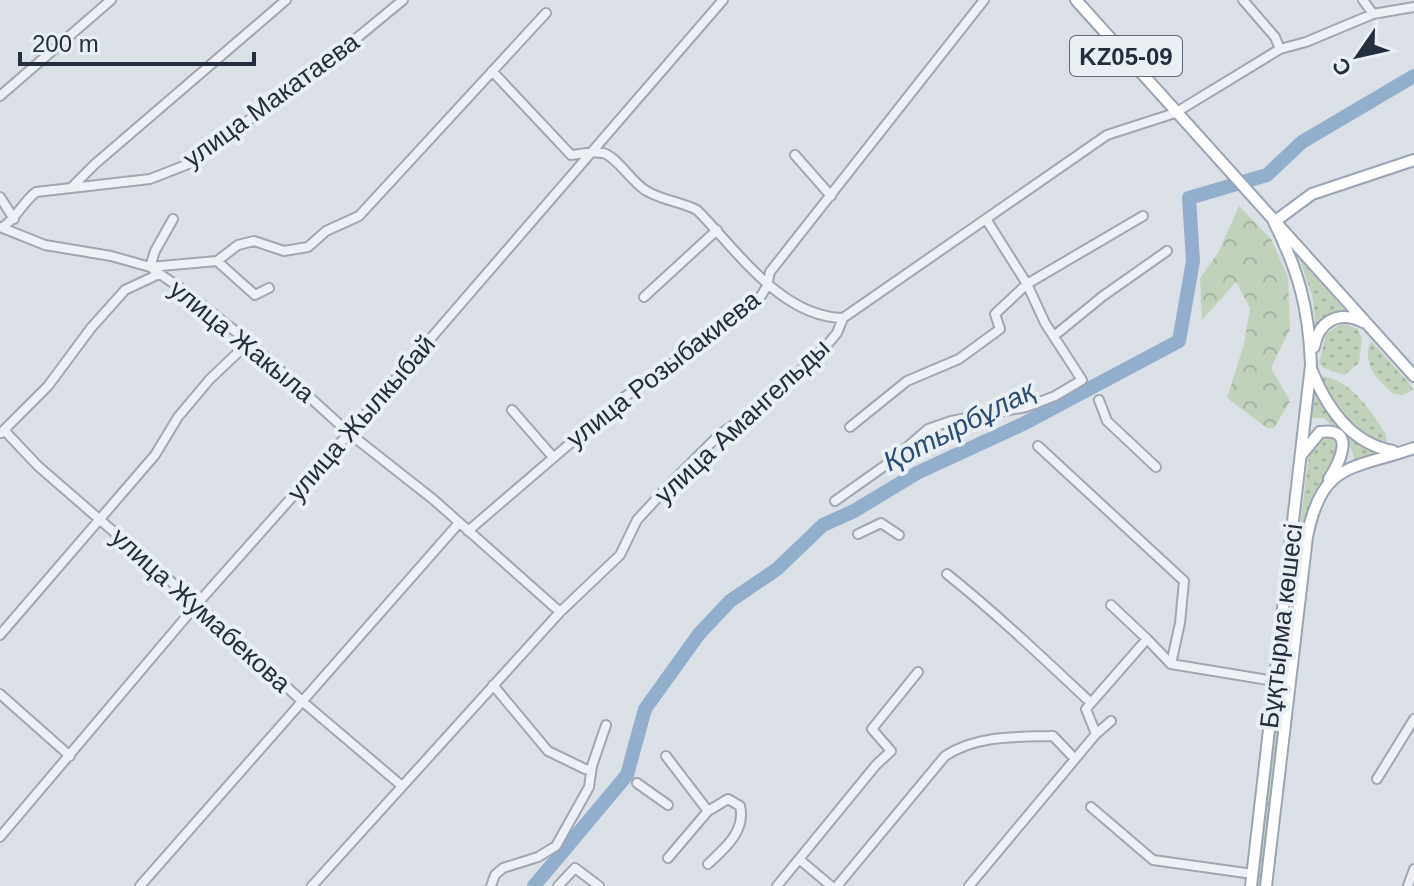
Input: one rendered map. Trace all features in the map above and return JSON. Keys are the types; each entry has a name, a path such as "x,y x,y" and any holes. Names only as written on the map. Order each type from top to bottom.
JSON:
{"main road":[{"name":"KZ05-09","path":"1076,0 1414,376"},
{"path":"1274,222 1312,194 1414,160"},
{"name":"KZ05-09","path":"1274,222 1305,297 1311,365 1328,403 1347,427 1372,446 1399,452 1414,449"},
{"path":"1311,365 1316,340 1325,323 1343,316 1366,323"},
{"name":"Бұқтырма көшесі","path":"1251,886 1311,365"},
{"path":"1302,454 1315,436 1324,431 1335,434 1343,443 1339,464 1322,491"},
{"name":"Бұқтырма көшесі","path":"1266,886 1307,537 1322,491 1337,475 1360,463 1399,452"}],"street":[{"path":"0,96 111,0"},
{"path":"72,187 286,0"},
{"name":"улица Макатаева","path":"2,227 14,219 25,200 36,192 150,179 191,163 335,56 403,0"},
{"name":"улица Жылкыбай","path":"0,837 197,604 723,0"},
{"name":"улица Розыбакиева","path":"468,531 623,398 761,296 770,272 984,0"},
{"path":"1243,0 1275,37 1280,49"},
{"path":"1363,0 1373,14"},
{"name":"улица Амангельды","path":"312,886 560,612 620,555 637,520 672,482 719,435 771,399 827,345 837,333 843,318 1107,135 1175,113 1280,49 1306,42 1373,14 1414,7"},
{"path":"173,219 155,251 150,267 217,261 238,245 254,241 284,251 308,247 326,231 359,216 546,13"},
{"path":"492,71 571,155 574,174"},
{"path":"571,155 601,152 609,156 643,189 665,201 686,204 697,210 767,286 827,318 843,318"},
{"path":"795,155 831,196"},
{"path":"0,197 14,219"},
{"path":"850,427 907,381 959,359 994,335 1000,329 995,314 1027,284 1143,216"},
{"path":"835,501 901,454 928,429 951,421 1026,407 1055,396 1082,380 986,219"},
{"name":"улица Жакыла","path":"2,227 45,245 111,256 150,267 249,342 349,433 459,523 560,612"},
{"path":"644,297 717,230"},
{"path":"1054,336 1103,296 1167,251"},
{"path":"217,261 255,295 269,288"},
{"path":"2,432 48,386 91,328 125,290 159,274"},
{"path":"0,635 155,455 178,417 210,379 249,342"},
{"path":"1099,400 1107,421 1156,467"},
{"path":"512,410 553,457"},
{"name":"улица Жумабекова","path":"2,432 303,702 402,786"},
{"path":"1038,446 1184,581 1180,623 1171,664"},
{"path":"140,886 459,523"},
{"path":"858,534 881,523 899,535"},
{"path":"947,574 1042,659 1062,673 1091,703"},
{"path":"1111,605 1171,664 1274,681"},
{"path":"1096,734 1086,709 1147,639"},
{"path":"777,886 876,765 891,751 872,729 918,672"},
{"path":"493,685 548,751 591,770"},
{"path":"0,694 70,756"},
{"path":"1377,779 1414,719"},
{"path":"969,886 1096,734 1111,721"},
{"path":"491,886 495,875 503,868 538,857 556,846 589,787 591,770 606,725"},
{"path":"799,859 834,886 945,756 961,746 998,738 1053,736 1075,759"},
{"path":"666,756 708,811"},
{"path":"637,783 668,805"},
{"path":"668,858 708,811 728,799 740,806 743,817 737,833 708,864"},
{"path":"1091,807 1153,860 1253,874"},
{"path":"558,886 575,868 599,886"},
{"path":"1408,886 1414,869"}],"green space":[{"path":"1239,206 1271,239 1288,277 1290,329 1271,368 1290,401 1274,428 1267,428 1227,398 1244,344 1250,308 1236,282 1202,320 1200,278 1219,251"},
{"path":"1298,254 1345,311 1329,315 1316,331 1313,299"},
{"path":"1342,323 1358,329 1362,338 1359,363 1344,375 1319,363 1326,334"},
{"path":"1371,341 1413,390 1402,395 1394,394 1382,383 1369,364"},
{"path":"1323,376 1342,384 1359,397 1385,433 1385,444 1364,434 1347,419 1321,380"},
{"path":"1313,377 1347,431 1356,440 1379,452 1354,461 1351,447 1339,431 1323,418 1310,418"},
{"path":"1324,427 1341,444 1345,454 1344,467 1319,490 1306,521 1261,886 1257,886 1308,462 1314,429"}],"waterway":[{"name":"Қотырбұлақ","path":"534,886 627,775 645,709 699,634 730,601 777,569 823,525 854,511 917,473 1023,424 1179,341 1193,261 1189,198 1267,175 1302,142 1414,76"}]}
